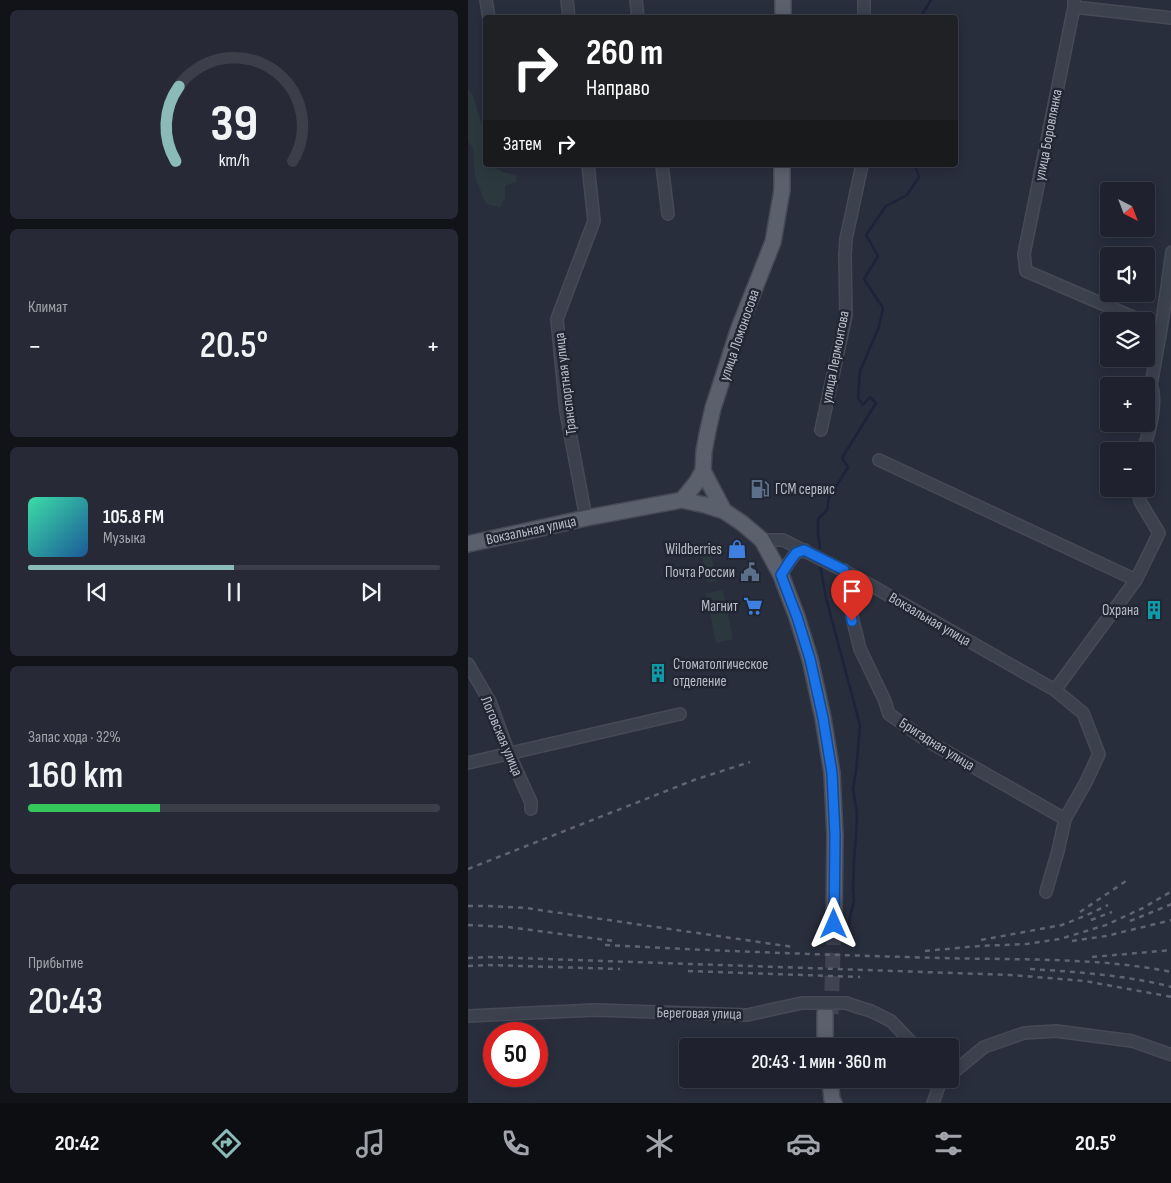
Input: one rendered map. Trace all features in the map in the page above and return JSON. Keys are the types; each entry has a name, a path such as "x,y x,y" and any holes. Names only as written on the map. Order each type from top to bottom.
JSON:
{"main road":[{"path":"782,0 783,15"},
{"name":"улица Ломоносова","path":"682,500 703,471 704,451 713,408 739,328 773,242 782,190 782,167"},
{"path":"703,471 724,511"},
{"path":"682,500 724,511 762,540 781,575 797,617 810,659 823,718 832,773 835,856 831,924"},
{"name":"Вокзальная улица","path":"468,544 586,518 682,500"},
{"path":"824,1010 825,1038"},
{"path":"824,1010 829,1038"},
{"path":"831,1088 834,1103"}],"street":[{"path":"486,0 488,15"},
{"path":"567,0 568,15"},
{"path":"636,0 638,15"},
{"path":"864,0 864,15"},
{"path":"1074,3 1172,18"},
{"name":"улица Боровлянка","path":"1074,3 1024,254 1026,271 1121,312"},
{"name":"Транспортная улица","path":"586,518 566,412 557,320 594,221 588,167"},
{"path":"662,167 668,214"},
{"name":"улица Лермонтова","path":"820,430 846,315 846,239 862,167"},
{"path":"1145,442 1153,406 1151,385 1165,322 1172,252"},
{"path":"879,460 1136,580"},
{"path":"1055,690 1136,580 1159,533 1141,504 1139,497"},
{"name":"Вокзальная улица","path":"762,540 783,540 844,570 1055,690 1083,713 1099,754 1065,819 1046,892"},
{"path":"781,575 796,553 804,550"},
{"name":"Бригадная улица","path":"844,570 852,621 860,649 884,699 889,714 926,740 1065,819"},
{"name":"Логовская улица","path":"468,664 490,702 509,754 531,802 532,809"},
{"path":"468,763 680,714"},
{"name":"Береговая улица","path":"468,1016 595,1010 747,1015 802,1003 824,1010 846,1003 872,1011 891,1021 907,1038"},
{"path":"959,1067 984,1047 1024,1033 1056,1031 1132,1042 1172,1055"},
{"path":"933,1103 938,1088"}],"shaded area":[{"path":"468,88 473,96 483,129 483,167 495,167 502,172 516,175 517,181 505,186 505,198 500,207 486,204 475,177 473,148 468,141"},
{"path":"710,549 716,581 707,583 701,551"},
{"path":"723,590 733,639 716,643 706,593"}],"waterway":[{"path":"922,15 931,0"},
{"path":"820,548 818,519 827,510 829,498 848,467 842,458 876,403 870,397 863,405 858,398 860,371 879,327 883,308 864,279 878,256 866,235 886,206 907,195 919,177 916,167"},
{"path":"820,564 826,598 860,725 853,789 857,813 854,901 849,924"}],"tunnel":[{"path":"831,1014 834,924"}],"railway":[{"path":"468,869 694,780 750,762"},
{"path":"1080,912 1126,881"},
{"path":"925,951 1027,944 1060,939 1106,925 1143,908 1172,891"},
{"path":"1130,921 1172,904"},
{"path":"981,940 1062,925 1108,905"},
{"path":"468,906 526,908 793,947"},
{"path":"1091,920 1112,912"},
{"path":"1072,941 1106,936 1172,920"},
{"path":"468,925 508,927 614,941"},
{"path":"605,945 815,954 1057,960 1115,964 1172,972"},
{"path":"1092,957 1172,950"},
{"path":"468,958 488,957 1011,975 1085,981 1172,997"},
{"path":"468,966 620,969"},
{"path":"1030,969 1119,977 1172,987"},
{"path":"688,971 860,977"}],"place":[{"name":"ГСМ сервис","path":"760,489"},
{"name":"Wildberries","path":"737,549"},
{"name":"Почта России","path":"750,572"},
{"name":"Магнит","path":"753,606"},
{"name":"Охрана","path":"1154,610"},
{"name":"Стоматолгическое отделение","path":"658,673"}],"route":[{"path":"834,924 835,836 832,773 823,718 810,659 781,575 796,553 804,550 844,570 852,621"}]}
